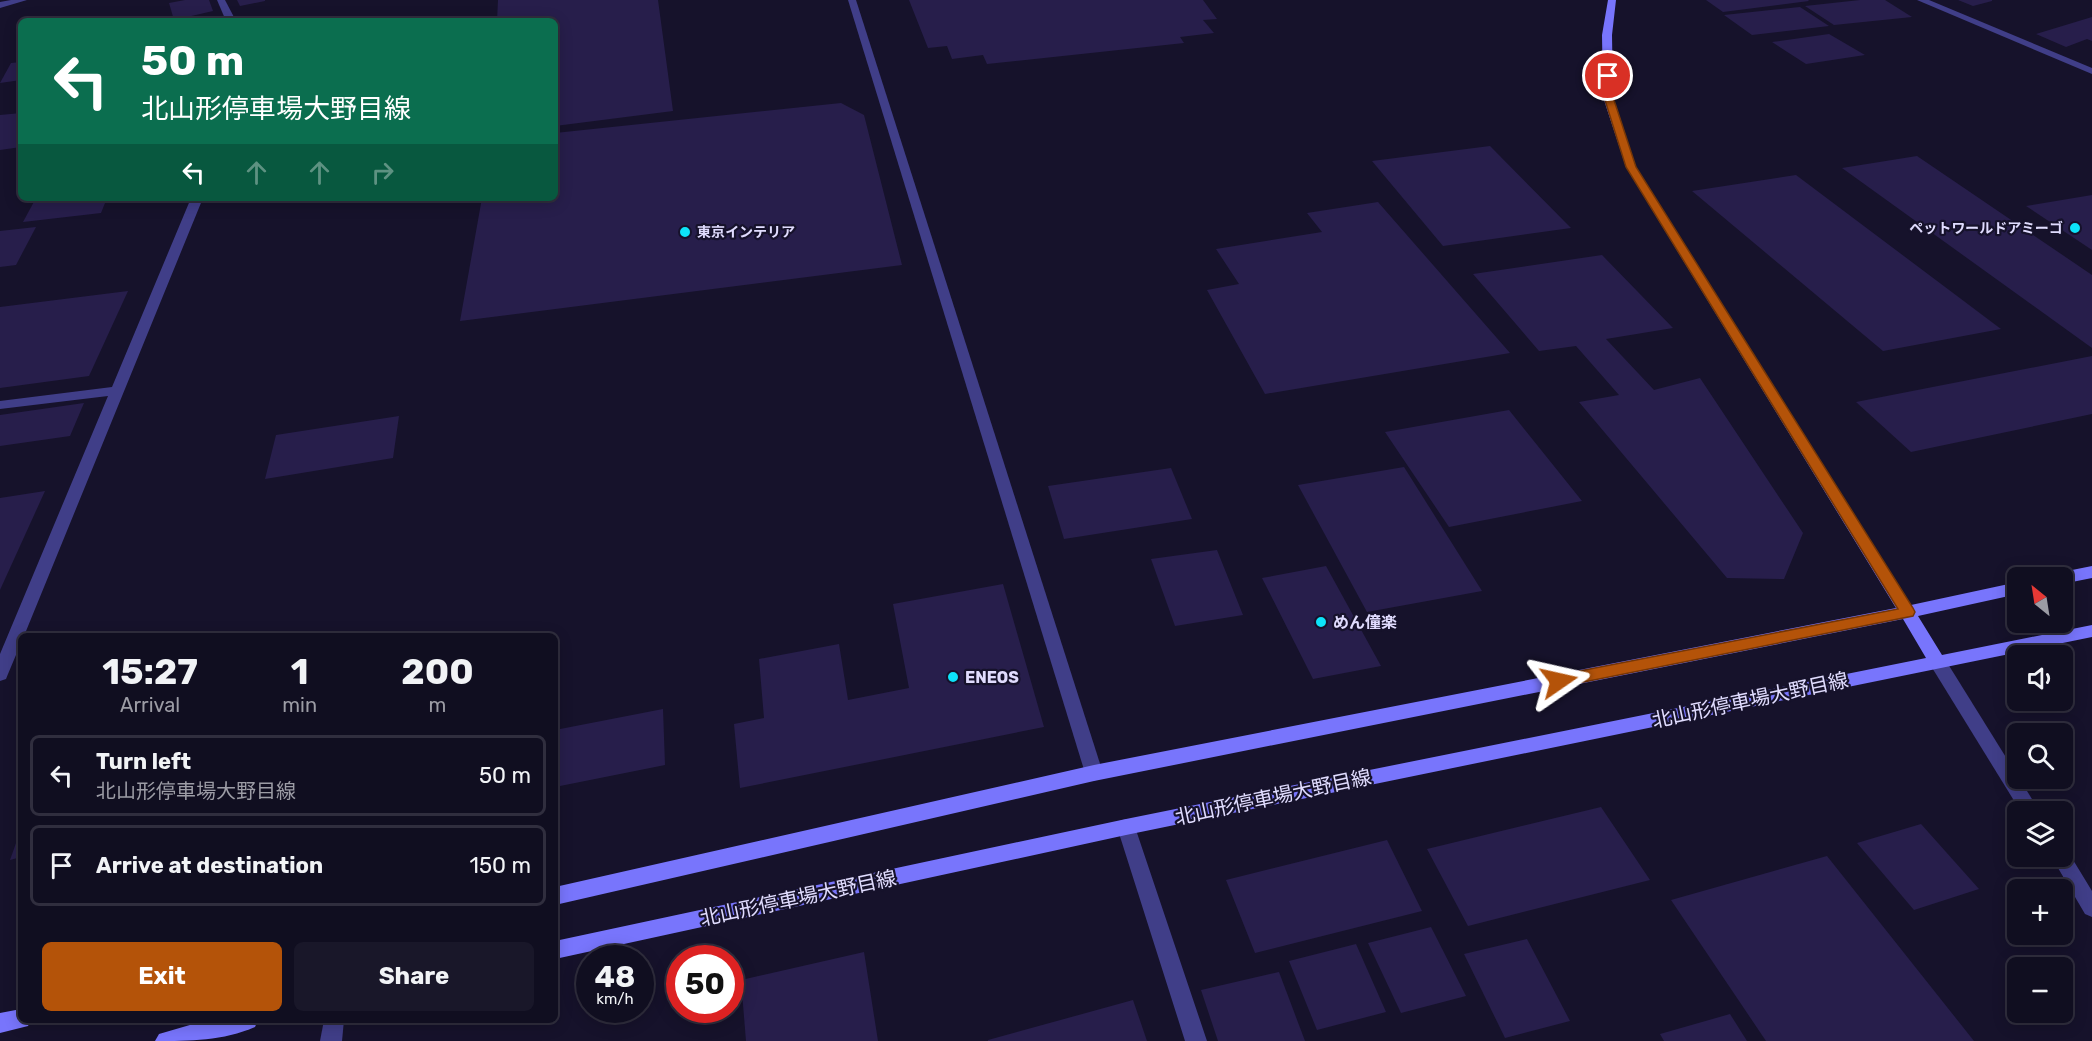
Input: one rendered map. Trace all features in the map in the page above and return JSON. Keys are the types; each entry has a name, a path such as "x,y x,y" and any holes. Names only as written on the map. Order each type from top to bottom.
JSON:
{"main road":[{"path":"1612,0 1607,35 1608,97 1631,167 1937,661"},
{"path":"2073,576 2092,572"},
{"path":"558,895 1094,773 2007,590"},
{"name":"北山形停車場大野目線","path":"558,949 1126,827 2092,631"},
{"path":"0,1023 18,1019"},
{"path":"166,1041 236,1023"}],"street":[{"path":"0,5 23,0"},
{"path":"221,0 230,18"},
{"path":"852,0 1094,773"},
{"path":"1921,0 2092,71"},
{"path":"0,674 196,201"},
{"path":"0,405 119,390"},
{"path":"1937,661 2024,801"},
{"path":"1126,827 1196,1041"},
{"path":"2067,867 2092,908"},
{"path":"331,1041 334,1023"}],"building":[{"path":"209,0 213,11 173,18 169,3"},
{"path":"237,0 265,0 265,1 240,6"},
{"path":"498,0 658,0 673,111 558,126 558,18 497,18"},
{"path":"909,0 1203,0 1217,19 1203,20 1214,33 1180,37 1184,43 987,64 983,55 952,59 947,46 928,48"},
{"path":"1706,0 1808,0 1809,1 1723,12"},
{"path":"1860,0 1885,0 1912,17 1834,25 1805,6"},
{"path":"1958,0 1992,0 1992,1 1973,6"},
{"path":"1800,7 1829,26 1752,35 1724,15"},
{"path":"2092,17 2092,41 2087,39 2066,47 2036,34"},
{"path":"1829,34 1865,55 1806,64 1772,42"},
{"path":"18,62 18,80 0,83 11,63"},
{"name":"東京インテリア","path":"841,103 864,115 902,265 460,321 481,201 558,201 558,133"},
{"path":"18,113 18,147 0,150 0,115"},
{"path":"1490,146 1571,228 1443,246 1372,161"},
{"path":"1917,156 2092,275 2092,348 1842,168"},
{"path":"1796,175 2001,329 1883,351 1692,191"},
{"name":"ペットワールドアミーゴ","path":"2092,195 2092,250 2026,206"},
{"path":"34,201 106,201 101,213 23,222"},
{"path":"1378,202 1510,353 1265,394 1207,290 1239,284 1216,249 1322,232 1307,213"},
{"path":"36,227 16,265 0,267 0,231"},
{"path":"1602,255 1673,328 1606,339 1654,390 1700,378 1803,533 1784,579 1727,578 1579,402 1619,395 1576,346 1539,351 1473,274"},
{"path":"128,291 89,376 0,388 0,307"},
{"path":"2092,356 2092,414 1911,452 1856,402"},
{"path":"84,403 70,436 0,446 0,415"},
{"path":"1509,410 1582,501 1449,527 1385,432"},
{"path":"399,416 393,458 265,479 276,435"},
{"path":"1404,467 1482,591 1367,612 1298,485"},
{"path":"1171,468 1192,519 1064,539 1048,486"},
{"path":"45,491 0,590 0,498"},
{"path":"1217,550 1243,615 1175,626 1151,559"},
{"name":"めん僮楽","path":"1326,566 1381,666 1313,679 1262,578"},
{"path":"1003,584 1044,727 740,788 734,724 764,718 759,659 839,644 848,700 909,688 893,604"},
{"path":"663,709 665,765 558,786 558,729"},
{"path":"1601,807 1650,880 1468,926 1427,849"},
{"path":"1921,824 1979,889 1914,910 1857,843"},
{"path":"18,837 18,858 10,860"},
{"path":"1387,840 1422,911 1255,953 1226,880"},
{"path":"1827,856 1974,1041 1766,1041 1671,900"},
{"path":"1431,927 1466,996 1401,1013 1368,943"},
{"path":"1527,939 1570,1021 1505,1038 1464,954"},
{"path":"1356,944 1386,1012 1317,1030 1289,961"},
{"path":"864,952 878,1041 746,1041 744,979"},
{"path":"1279,972 1305,1041 1218,1041 1201,990"},
{"path":"1133,1000 1147,1041 988,1041 988,1040"},
{"path":"1730,1014 1747,1041 1664,1041 1660,1034"}],"place":[{"name":"ペットワールドアミーゴ","path":"2075,228"},
{"name":"東京インテリア","path":"685,232"},
{"name":"めん僮楽","path":"1321,622"},
{"name":"ENEOS","path":"953,677"}],"route":[{"path":"1559,681 1908,612 1631,167 1608,97 1608,76"}]}
